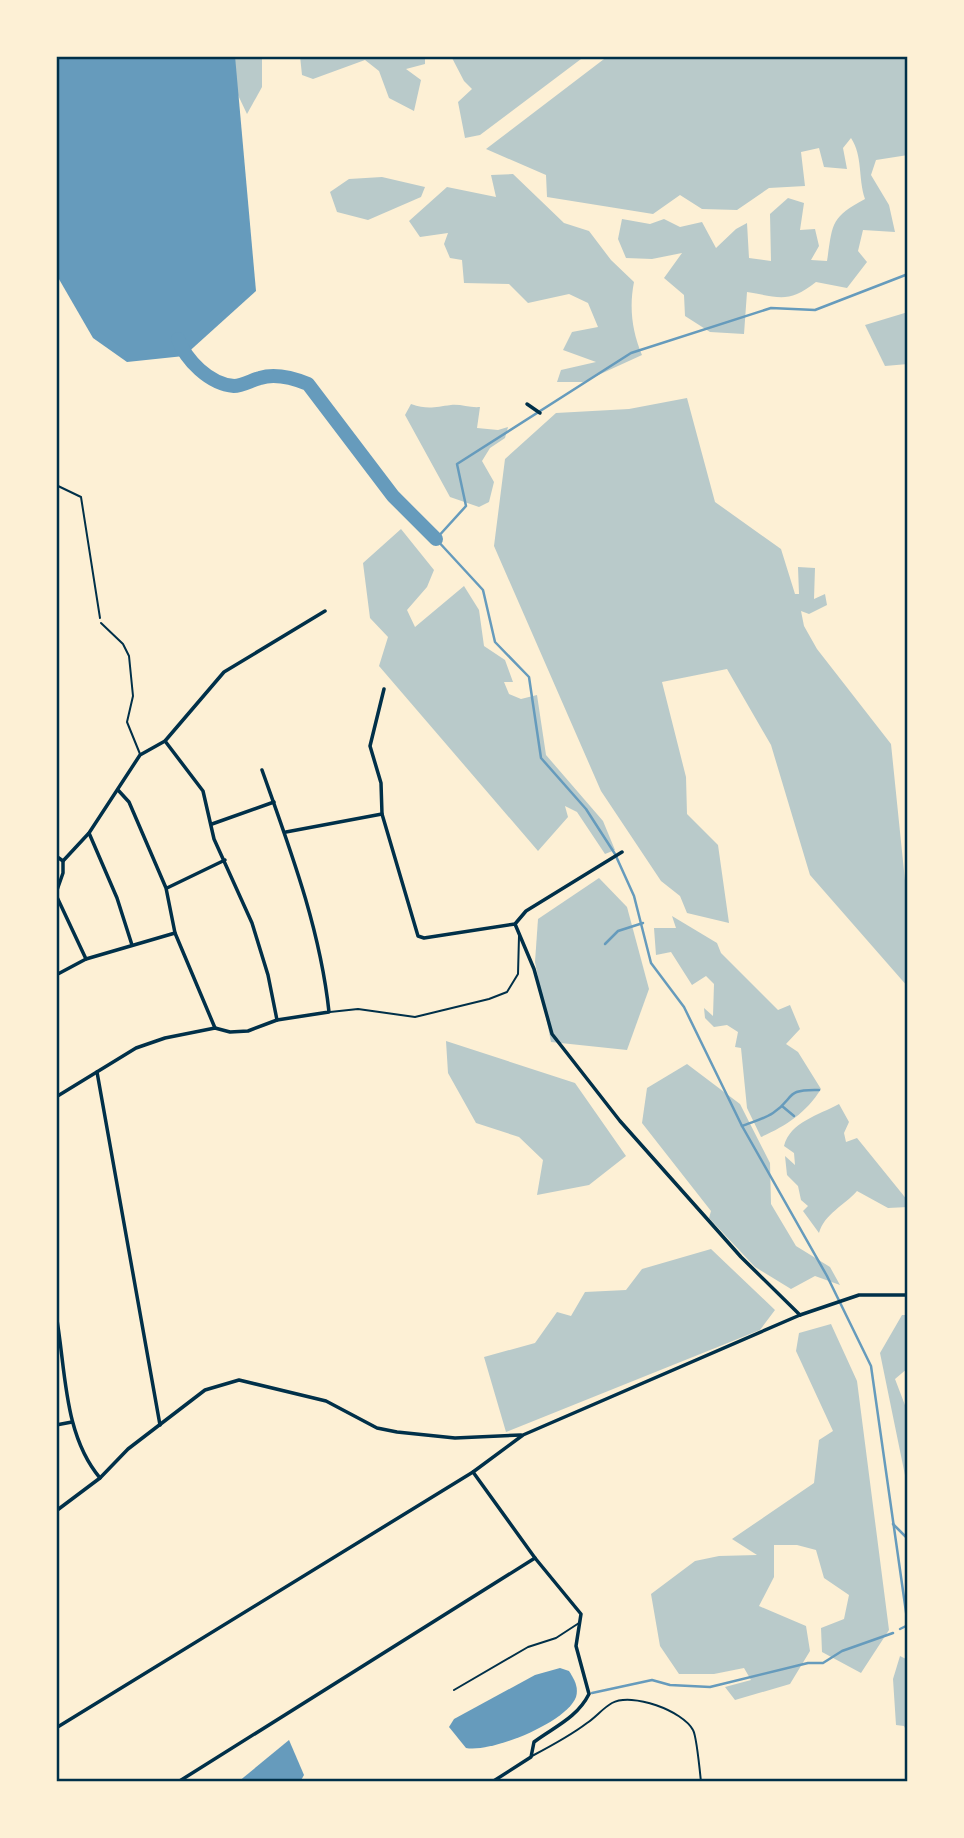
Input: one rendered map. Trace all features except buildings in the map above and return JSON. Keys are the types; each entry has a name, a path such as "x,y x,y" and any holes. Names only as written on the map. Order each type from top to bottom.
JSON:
{"street":[{"path":"527,404 540,413"},
{"path":"86,959 56,894 63,861 89,833 140,755 165,741 223,671 325,611"},
{"path":"384,689 370,746 381,783 382,814 418,936 424,938 515,924 526,911 608,858 622,852"},
{"path":"165,741 203,791 214,839 256,936 268,975 277,1020"},
{"path":"56,1097 136,1048 165,1038 215,1028 230,1032 248,1031 277,1020 329,1012 326,986 304,893 286,832 262,770"},
{"path":"118,790 129,802 166,888 175,933 215,1028"},
{"path":"212,824 274,802"},
{"path":"286,832 382,814"},
{"path":"89,833 117,898 132,945"},
{"path":"56,856 63,861"},
{"path":"166,888 225,860"},
{"path":"515,924 534,969 552,1034 597,1094 741,1257 800,1315"},
{"path":"56,975 86,959 175,933"},
{"path":"97,1072 160,1425"},
{"path":"56,1728 473,1472 523,1435 800,1315 851,1297 877,1294 908,1296"},
{"path":"56,1314 72,1422 87,1462 100,1478"},
{"path":"56,1345 62,1344"},
{"path":"56,1511 100,1478 128,1449 205,1390 239,1380 326,1401 377,1428 397,1432 455,1438 523,1435"},
{"path":"56,1425 72,1422"},
{"path":"473,1472 535,1558 581,1614 576,1647 589,1694 583,1706 569,1719 534,1742 531,1757 492,1782"},
{"path":"178,1782 535,1558"}],"lane":[{"path":"101,623 123,644 129,656 133,696 127,722 140,755"},
{"path":"329,1012 358,1009 415,1017 507,992 518,974 519,933"},
{"path":"454,1690 528,1647 556,1638 580,1623"},
{"path":"531,1757 572,1734 614,1701 630,1699 647,1702 687,1720 696,1736 696,1759 701,1782"}],"path":[{"path":"56,485 82,497 101,623"}],"shaded area":[{"path":"227,56 262,56 262,87 247,114 226,70"},
{"path":"300,56 425,56 425,64 406,69 421,80 414,111 389,98 379,71 365,60 313,79 302,75"},
{"path":"451,56 585,56 480,135 465,138 458,102 472,89 464,81"},
{"path":"608,56 908,56 908,155 876,160 871,175 889,205 895,232 863,230 858,251 867,262 847,288 816,282 790,296 776,297 747,292 744,334 710,332 685,316 684,295 664,278 682,253 652,259 626,258 618,239 622,219 650,224 664,219 680,227 702,222 716,248 736,229 747,223 749,258 771,261 770,214 788,198 804,203 800,230 815,229 819,246 811,260 827,261 835,223 845,211 865,199 855,145 851,138 843,148 847,169 824,167 819,148 801,152 805,186 769,188 737,210 702,209 680,195 653,214 547,197 546,175 486,149"},
{"path":"513,174 564,223 589,231 611,260 634,282 632,319 642,355 583,382 557,382 561,370 596,362 563,350 572,332 598,327 588,303 569,294 528,303 509,284 464,283 462,260 450,258 444,244 448,233 420,237 409,221 447,187 496,197 491,175"},
{"path":"382,177 425,187 421,197 368,220 337,212 330,192 349,179"},
{"path":"908,312 908,364 885,366 865,325"},
{"path":"687,398 715,502 781,549 795,594 799,594 798,567 815,568 814,599 825,594 827,605 809,614 801,611 804,626 817,649 891,744 908,910 908,987 810,875 771,745 727,669 662,682 686,777 687,814 718,845 729,923 687,913 680,896 661,881 601,791 494,546 505,459 556,413 629,409"},
{"path":"411,404 427,407 480,407 477,428 498,430 508,427 505,438 490,448 482,461 494,482 489,502 479,507 450,497 405,415"},
{"path":"401,529 434,570 427,587 407,610 415,627 464,586 479,610 484,646 505,660 513,682 504,682 509,694 521,699 537,695 546,755 603,821 615,850 605,854 577,812 565,806 568,817 538,851 379,666 388,637 370,618 363,563"},
{"path":"599,878 627,907 649,989 627,1050 551,1042 535,962 538,919"},
{"path":"672,916 717,943 721,953 778,1010 790,1005 800,1029 786,1044 798,1052 821,1089 795,1118 761,1137 747,1108 741,1048 735,1047 738,1032 727,1025 714,1027 705,1018 704,1008 713,1016 714,984 706,976 692,985 671,952 656,955 654,928 676,928"},
{"path":"446,1041 575,1083 626,1156 589,1185 537,1195 543,1160 519,1137 476,1123 448,1073"},
{"path":"687,1064 740,1104 770,1163 771,1204 796,1246 830,1267 840,1285 815,1276 791,1289 755,1267 709,1218 711,1211 642,1123 647,1088"},
{"path":"839,1104 849,1122 844,1133 846,1142 857,1138 908,1201 908,1207 888,1208 857,1191 830,1215 819,1233 803,1211 808,1206 801,1200 798,1186 787,1175 785,1156 795,1165 794,1153 784,1146 792,1131 799,1125"},
{"path":"711,1249 775,1310 760,1330 506,1432 484,1357 535,1343 557,1312 571,1316 585,1292 626,1290 642,1269"},
{"path":"902,1315 908,1315 908,1368 895,1379 908,1413 908,1490 880,1353"},
{"path":"831,1324 857,1381 889,1630 861,1673 822,1652 821,1628 844,1619 849,1595 824,1578 816,1550 797,1545 774,1545 774,1577 759,1606 806,1626 810,1651 790,1684 735,1700 725,1687 751,1680 744,1668 714,1674 679,1674 660,1646 651,1594 695,1561 719,1556 757,1555 732,1539 814,1483 819,1440 833,1431 796,1351 799,1333"},
{"path":"900,1656 908,1660 908,1734 904,1726 896,1725 893,1679"}],"water":[{"path":"56,56 235,56 256,291 184,356 127,362 93,338 56,274"},
{"path":"560,1668 569,1671 573,1677 576,1697 570,1707 544,1725 510,1741 478,1748 466,1748 449,1727 454,1719 535,1675"},
{"path":"289,1740 304,1775 300,1782 238,1782"}],"waterway":[{"path":"908,274 815,310 771,308 631,353 457,464 466,506 436,539 483,590 495,642 529,677 541,758 586,809 615,854 634,896 651,963 684,1007 742,1126 827,1276 871,1366 908,1626"},
{"path":"178,339 193,363 216,381 237,386 260,378 278,376 308,384 393,496 436,539"},
{"path":"605,944 618,931 643,923"},
{"path":"742,1126 773,1113 795,1093 819,1090"},
{"path":"782,1106 794,1116"},
{"path":"893,1524 908,1539"},
{"path":"900,1629 908,1625"},
{"path":"592,1693 652,1680 670,1685 710,1687 808,1663 823,1663 842,1651 893,1633"}]}
